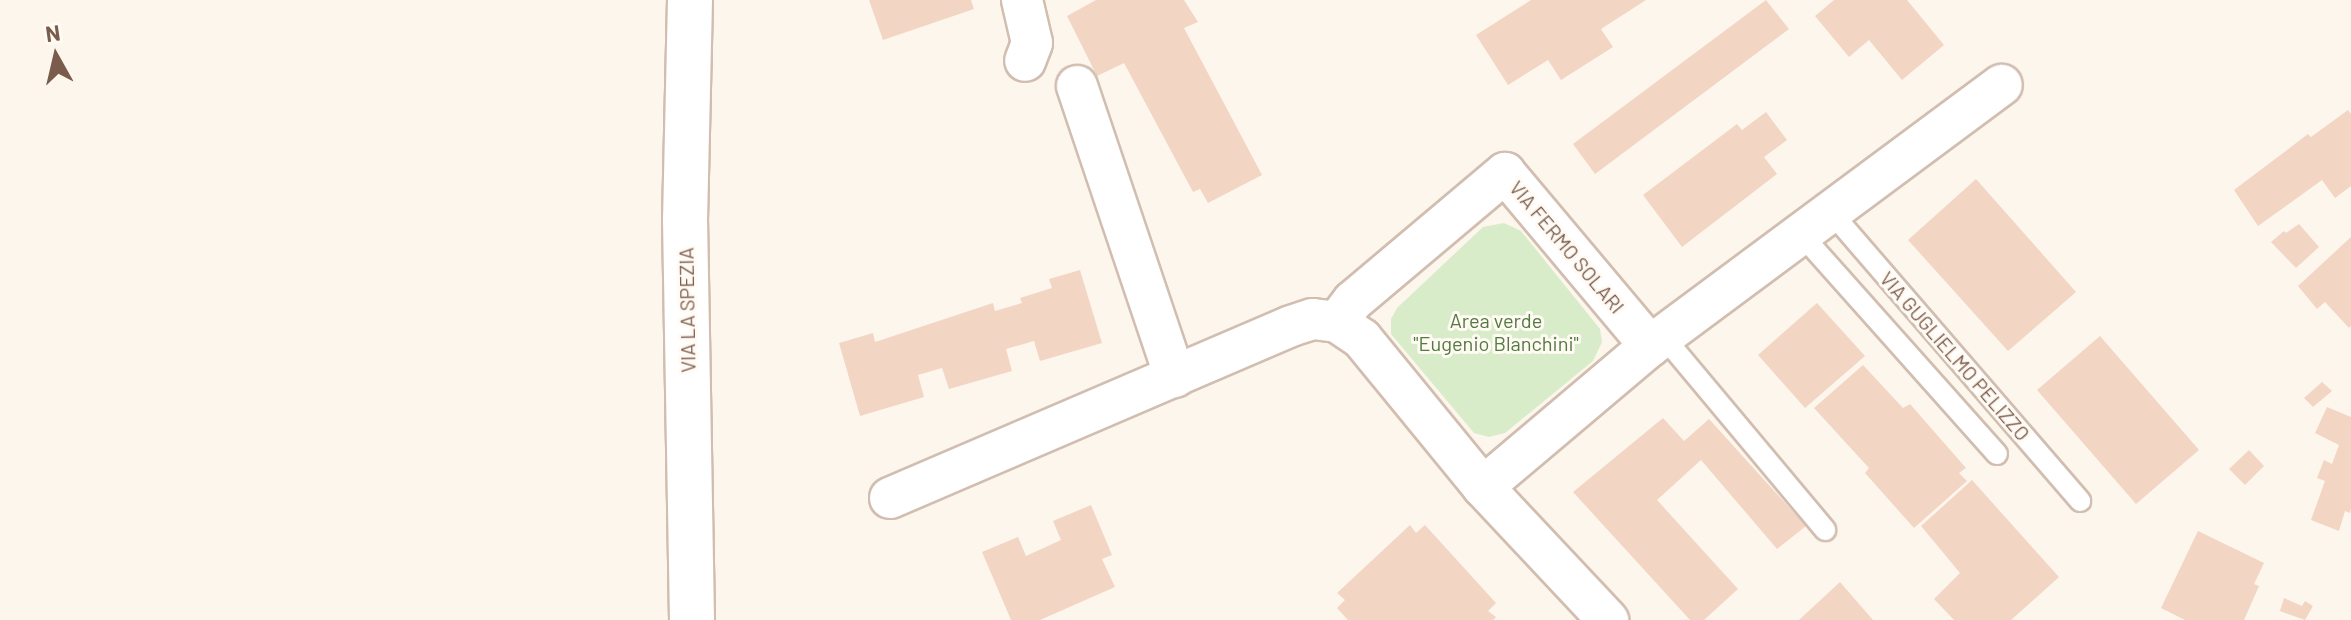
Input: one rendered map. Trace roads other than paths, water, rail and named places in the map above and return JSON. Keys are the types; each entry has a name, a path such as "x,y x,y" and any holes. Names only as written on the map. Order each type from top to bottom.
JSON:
{"main road":[{"name":"VIA LA SPEZIA","path":"690,0 685,219 692,620"}],"street":[{"path":"1022,0 1032,43 1025,61"},
{"path":"1483,487 1657,341 2002,85"},
{"path":"1077,86 1175,377"},
{"name":"VIA FERMO SOLARI","path":"1337,322 1353,301 1505,173 1657,341"},
{"path":"890,498 1291,326 1313,319 1337,322 1362,339 1483,487 1608,620"}],"lane":[{"name":"VIA GUGLIELMO PELIZZO","path":"1815,222 1997,454"},
{"name":"VIA GUGLIELMO PELIZZO","path":"1815,222 2080,501"},
{"path":"1657,341 1825,530"}],"park label":[{"name":"Area verde \"Eugenio Blanchini\"","path":"1496,332"}]}
